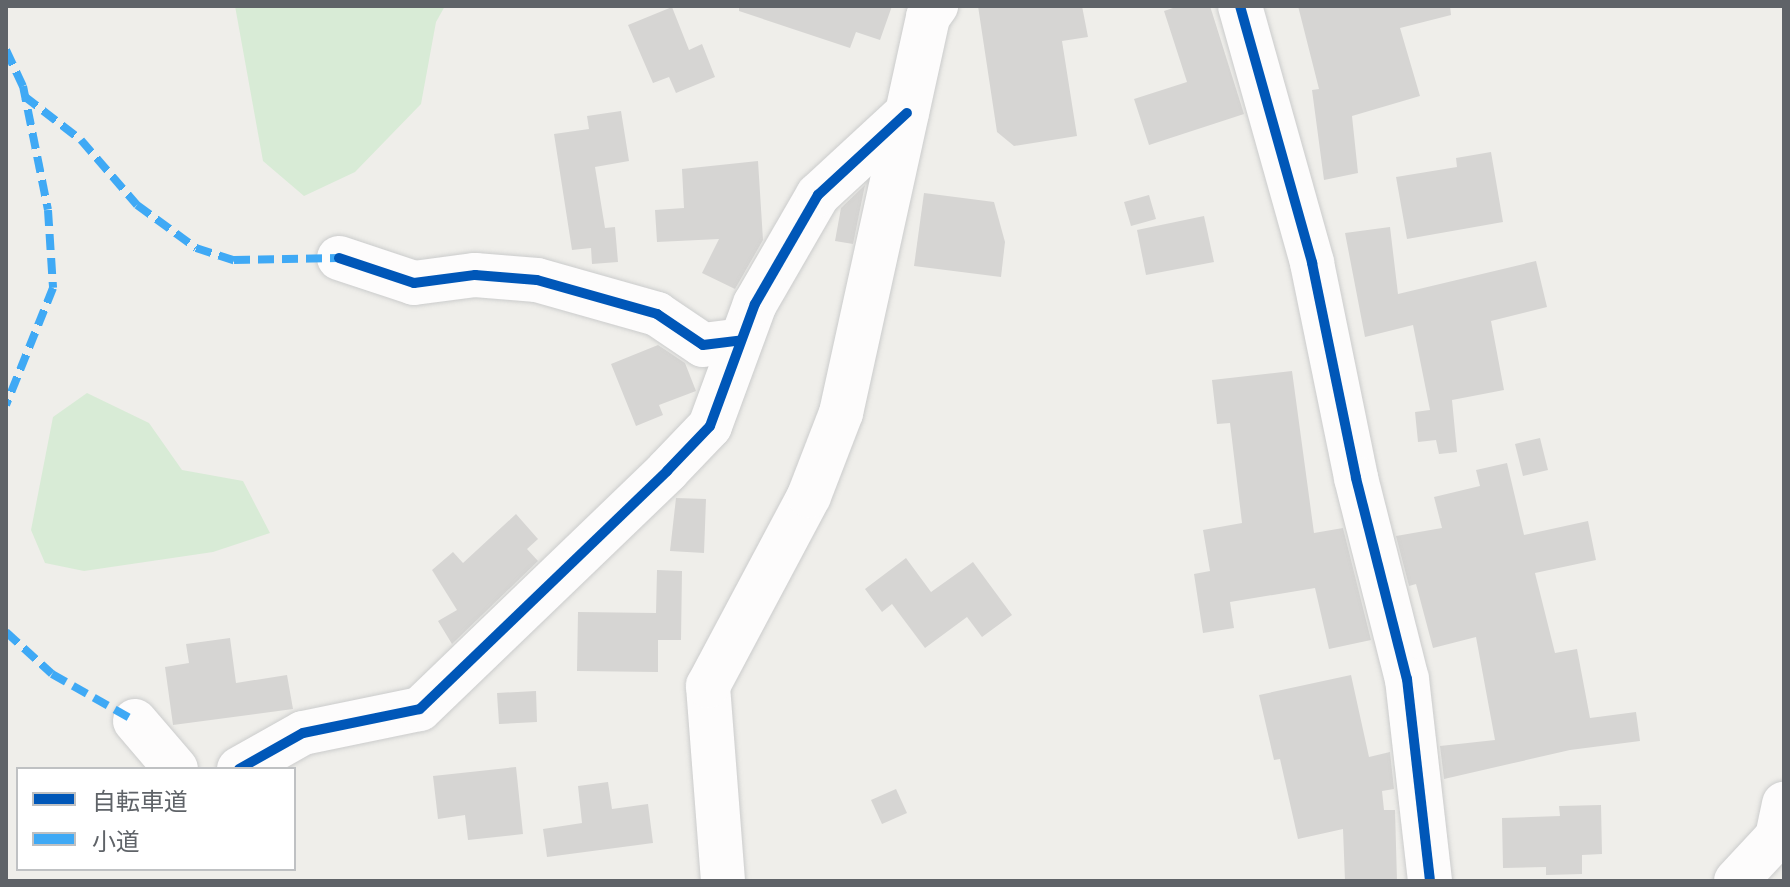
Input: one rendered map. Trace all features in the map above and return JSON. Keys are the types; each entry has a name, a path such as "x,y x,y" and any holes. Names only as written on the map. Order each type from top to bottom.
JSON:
{"street":[{"path":"723,881 708,686 809,496 841,413 928,17 936,6"},
{"path":"1240,6 1312,263 1356,478 1407,679 1430,881"},
{"path":"243,767 303,733 420,709 710,426 755,304 818,195 907,113"},
{"path":"339,258 414,283 475,275 537,280 657,314 703,345 741,340"},
{"path":"135,721 174,767"},
{"path":"1736,881 1777,837 1784,804"}],"green space":[{"path":"235,6 445,6 436,22 421,104 355,172 304,196 263,161"},
{"path":"87,393 149,423 182,470 243,481 270,533 213,552 84,571 45,563 31,530 53,417"}],"building":[{"path":"739,6 892,6 880,40 856,32 850,48 739,11"},
{"path":"978,6 1082,6 1088,37 1062,41 1077,136 1014,146 997,132"},
{"path":"1179,6 1210,6 1244,114 1149,145 1134,99 1187,82 1164,11"},
{"path":"1298,6 1450,6 1451,15 1400,28 1420,96 1352,116 1358,173 1324,180 1312,90 1319,89"},
{"path":"672,7 689,50 702,44 715,77 676,93 669,77 653,83 628,25"},
{"path":"621,111 629,161 595,167 605,228 615,227 618,262 592,264 591,248 572,250 554,134 589,129 587,116"},
{"path":"1491,152 1503,222 1407,239 1396,177 1457,167 1456,158"},
{"path":"758,161 763,240 735,289 702,273 719,239 657,242 655,210 684,208 682,169"},
{"path":"865,185 853,244 835,241 841,208"},
{"path":"924,193 994,202 1005,242 1001,277 914,266"},
{"path":"1149,195 1156,219 1131,226 1124,202"},
{"path":"1204,216 1214,262 1146,275 1137,230"},
{"path":"1390,227 1398,294 1536,261 1547,307 1491,321 1504,390 1452,400 1457,452 1439,454 1436,440 1418,442 1415,412 1430,410 1413,325 1365,337 1345,233"},
{"path":"658,345 685,363 696,391 659,405 663,415 636,426 611,364"},
{"path":"1292,371 1314,533 1343,528 1371,640 1329,649 1315,588 1230,602 1234,628 1203,633 1194,574 1210,571 1203,530 1242,523 1230,423 1217,424 1212,380"},
{"path":"1540,438 1548,470 1523,476 1515,444"},
{"path":"1507,463 1524,535 1588,521 1596,560 1535,573 1555,653 1577,649 1590,718 1636,712 1640,741 1570,750 1444,779 1440,746 1495,740 1476,637 1433,648 1416,584 1409,586 1396,536 1442,528 1434,497 1480,486 1476,470"},
{"path":"676,498 706,499 704,553 670,551"},
{"path":"516,514 538,539 527,549 538,561 452,644 438,621 457,610 432,570 453,552 463,563"},
{"path":"906,558 931,592 973,562 1012,615 982,637 967,617 925,648 892,604 882,612 865,589"},
{"path":"657,570 682,571 681,640 658,640 658,672 577,671 578,612 656,613"},
{"path":"230,638 236,683 287,675 293,709 173,725 165,667 189,663 186,644"},
{"path":"1351,675 1369,757 1390,752 1394,789 1382,791 1384,810 1395,810 1397,881 1345,881 1343,829 1298,839 1280,759 1274,760 1259,695"},
{"path":"536,691 537,722 499,724 497,693"},
{"path":"516,767 523,834 468,840 465,815 438,819 433,776"},
{"path":"608,782 612,809 648,804 653,843 547,857 543,829 582,823 578,786"},
{"path":"896,789 907,813 882,824 871,800"},
{"path":"1601,805 1602,854 1582,855 1582,874 1546,875 1546,867 1503,868 1502,818 1560,816 1559,806"}],"marked path":[{"path":"6,50 23,86 48,210 53,288 6,405"},
{"path":"24,96 81,140 137,205 196,248 234,260 339,258"},
{"path":"6,632 52,674 135,721"}],"cycle path":[{"path":"1240,6 1312,263 1356,478 1407,679 1430,881"},
{"path":"243,767 303,733 420,709 667,471 710,426 755,304 818,195 907,113"},
{"path":"339,258 414,283 475,275 537,280 657,314 703,345 741,340"}]}
